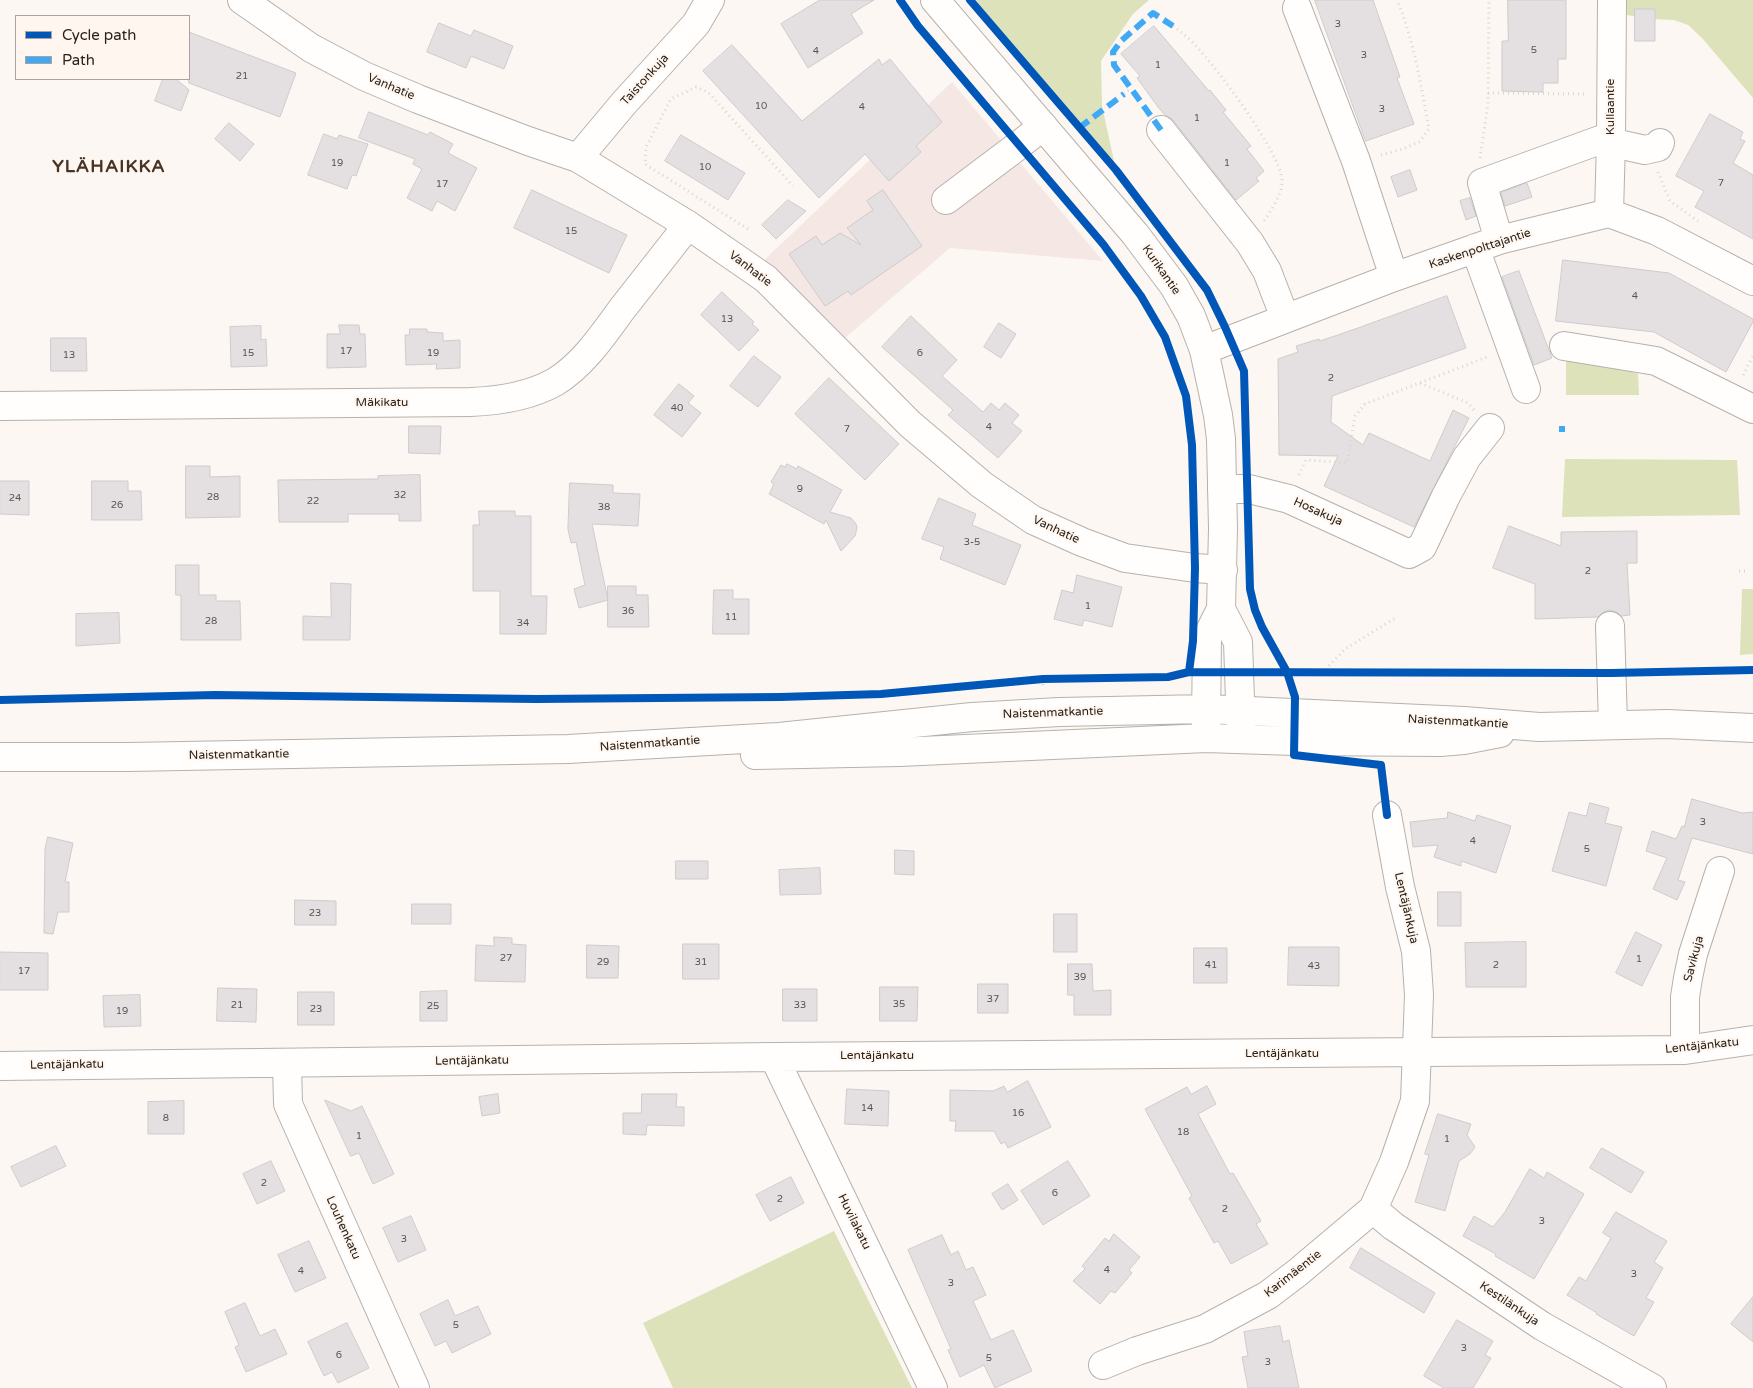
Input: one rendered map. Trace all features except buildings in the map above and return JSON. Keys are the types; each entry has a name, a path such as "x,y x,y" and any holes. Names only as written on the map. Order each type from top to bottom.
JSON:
{"street":[{"name":"Vanhatie","path":"242,0 310,48 364,76 418,99 578,158 688,225 766,279 910,424 982,485 1033,520 1082,542 1125,558 1223,570"},
{"name":"Taistonkuja","path":"578,158 624,102 696,24 710,0"},
{"name":"Kurikantie","path":"935,0 1135,234 1174,286 1190,316 1204,350 1218,415 1222,489 1223,570 1221,609 1207,637 1206,738"},
{"name":"Kullaantie","path":"1608,213 1611,141 1612,0"},
{"path":"1297,8 1356,161 1394,277"},
{"path":"946,200 1043,126"},
{"path":"1161,130 1250,243 1267,271 1285,318"},
{"path":"1526,388 1511,348 1487,244 1482,183 1600,140 1652,146"},
{"path":"1608,213 1657,230 1753,281"},
{"name":"Kaskenpolttajantie","path":"1204,350 1394,277 1487,244 1608,213"},
{"name":"Mäkikatu","path":"0,406 482,402 524,395 555,382 583,358 601,338 688,225"},
{"path":"1564,346 1656,361 1753,409"},
{"name":"Hosakuja","path":"1222,489 1248,489 1289,499 1409,554 1422,547 1467,457 1490,428"},
{"path":"1221,609 1238,642 1242,738"},
{"path":"1610,626 1613,724"},
{"name":"Naistenmatkantie","path":"0,757 128,757 568,749 779,737 972,717 1059,712 1206,709 1324,716 1464,721 1539,727 1667,724 1753,728"},
{"name":"Naistenmatkantie","path":"1667,724 1753,718"},
{"name":"Naistenmatkantie","path":"568,749 671,755 812,755 1206,738 1440,742 1464,740 1539,727"},
{"name":"Lentäjänkuja","path":"1387,815 1400,887 1416,950 1419,995 1417,1052"},
{"name":"Savikuja","path":"1685,1050 1685,997 1688,978 1693,954 1720,871"},
{"name":"Lentäjänkatu","path":"0,1066 774,1057 1685,1050 1753,1040"},
{"name":"Karimäentie","path":"1103,1365 1137,1351 1205,1330 1268,1295 1373,1210 1394,1162 1415,1101 1417,1052"},
{"name":"Huvilakatu","path":"774,1057 933,1388"},
{"name":"Louhenkatu","path":"288,1063 288,1104 415,1388"},
{"name":"Kestilänkuja","path":"1373,1210 1393,1226 1542,1326 1652,1388"}],"path":[{"path":"1356,161 1403,149 1419,142 1428,129 1422,92 1408,31 1397,0"},
{"path":"1482,183 1479,155 1488,104 1489,0"},
{"path":"1173,26 1196,45 1238,98 1262,136 1279,168 1282,177 1281,188 1271,210 1250,243"},
{"path":"748,229 645,164 646,147 671,99 696,87 708,92 792,186"},
{"path":"1124,94 1131,88"},
{"path":"1488,92 1596,94"},
{"path":"1652,146 1652,159 1670,201 1701,223"},
{"path":"1289,499 1306,460 1347,462 1355,416 1365,404 1511,348"},
{"path":"1419,382 1468,403 1490,428"},
{"path":"1739,571 1746,571"},
{"path":"1322,673 1345,649 1397,617"},
{"path":"1313,672 1332,673"},
{"path":"1033,680 1052,679"}],"shaded area":[{"path":"952,82 1103,261 950,248 839,343 760,264"}],"green space":[{"path":"976,0 1149,0 1133,14 1101,61 1102,106 1114,161 1107,157 988,19"},
{"path":"1627,0 1753,0 1753,98 1702,38 1688,25 1674,20 1649,19 1627,15"},
{"path":"1566,361 1606,361 1638,374 1639,395 1566,395"},
{"path":"1565,459 1737,460 1740,515 1562,517"},
{"path":"1742,589 1753,589 1753,654 1740,655"},
{"path":"834,1231 912,1388 673,1388 643,1323"}],"marked path":[{"path":"1161,130 1114,65 1113,52 1121,41 1153,13 1173,26"},
{"path":"1079,128 1124,94"},
{"path":"1559,429 1565,429"}],"cycle path":[{"path":"900,0 918,26 1103,244 1141,296 1165,337 1186,396 1192,445 1195,568 1193,641 1189,672"},
{"path":"970,0 1116,170 1207,290 1244,371 1250,589 1255,610 1262,627 1287,672 1295,697 1294,755 1381,765 1387,815"},
{"path":"0,700 215,695 536,699 780,697 881,694 1043,679 1168,677 1189,672 1611,673 1753,670"}],"district":[{"name":"YLÄHAIKKA","path":"109,167"}]}
